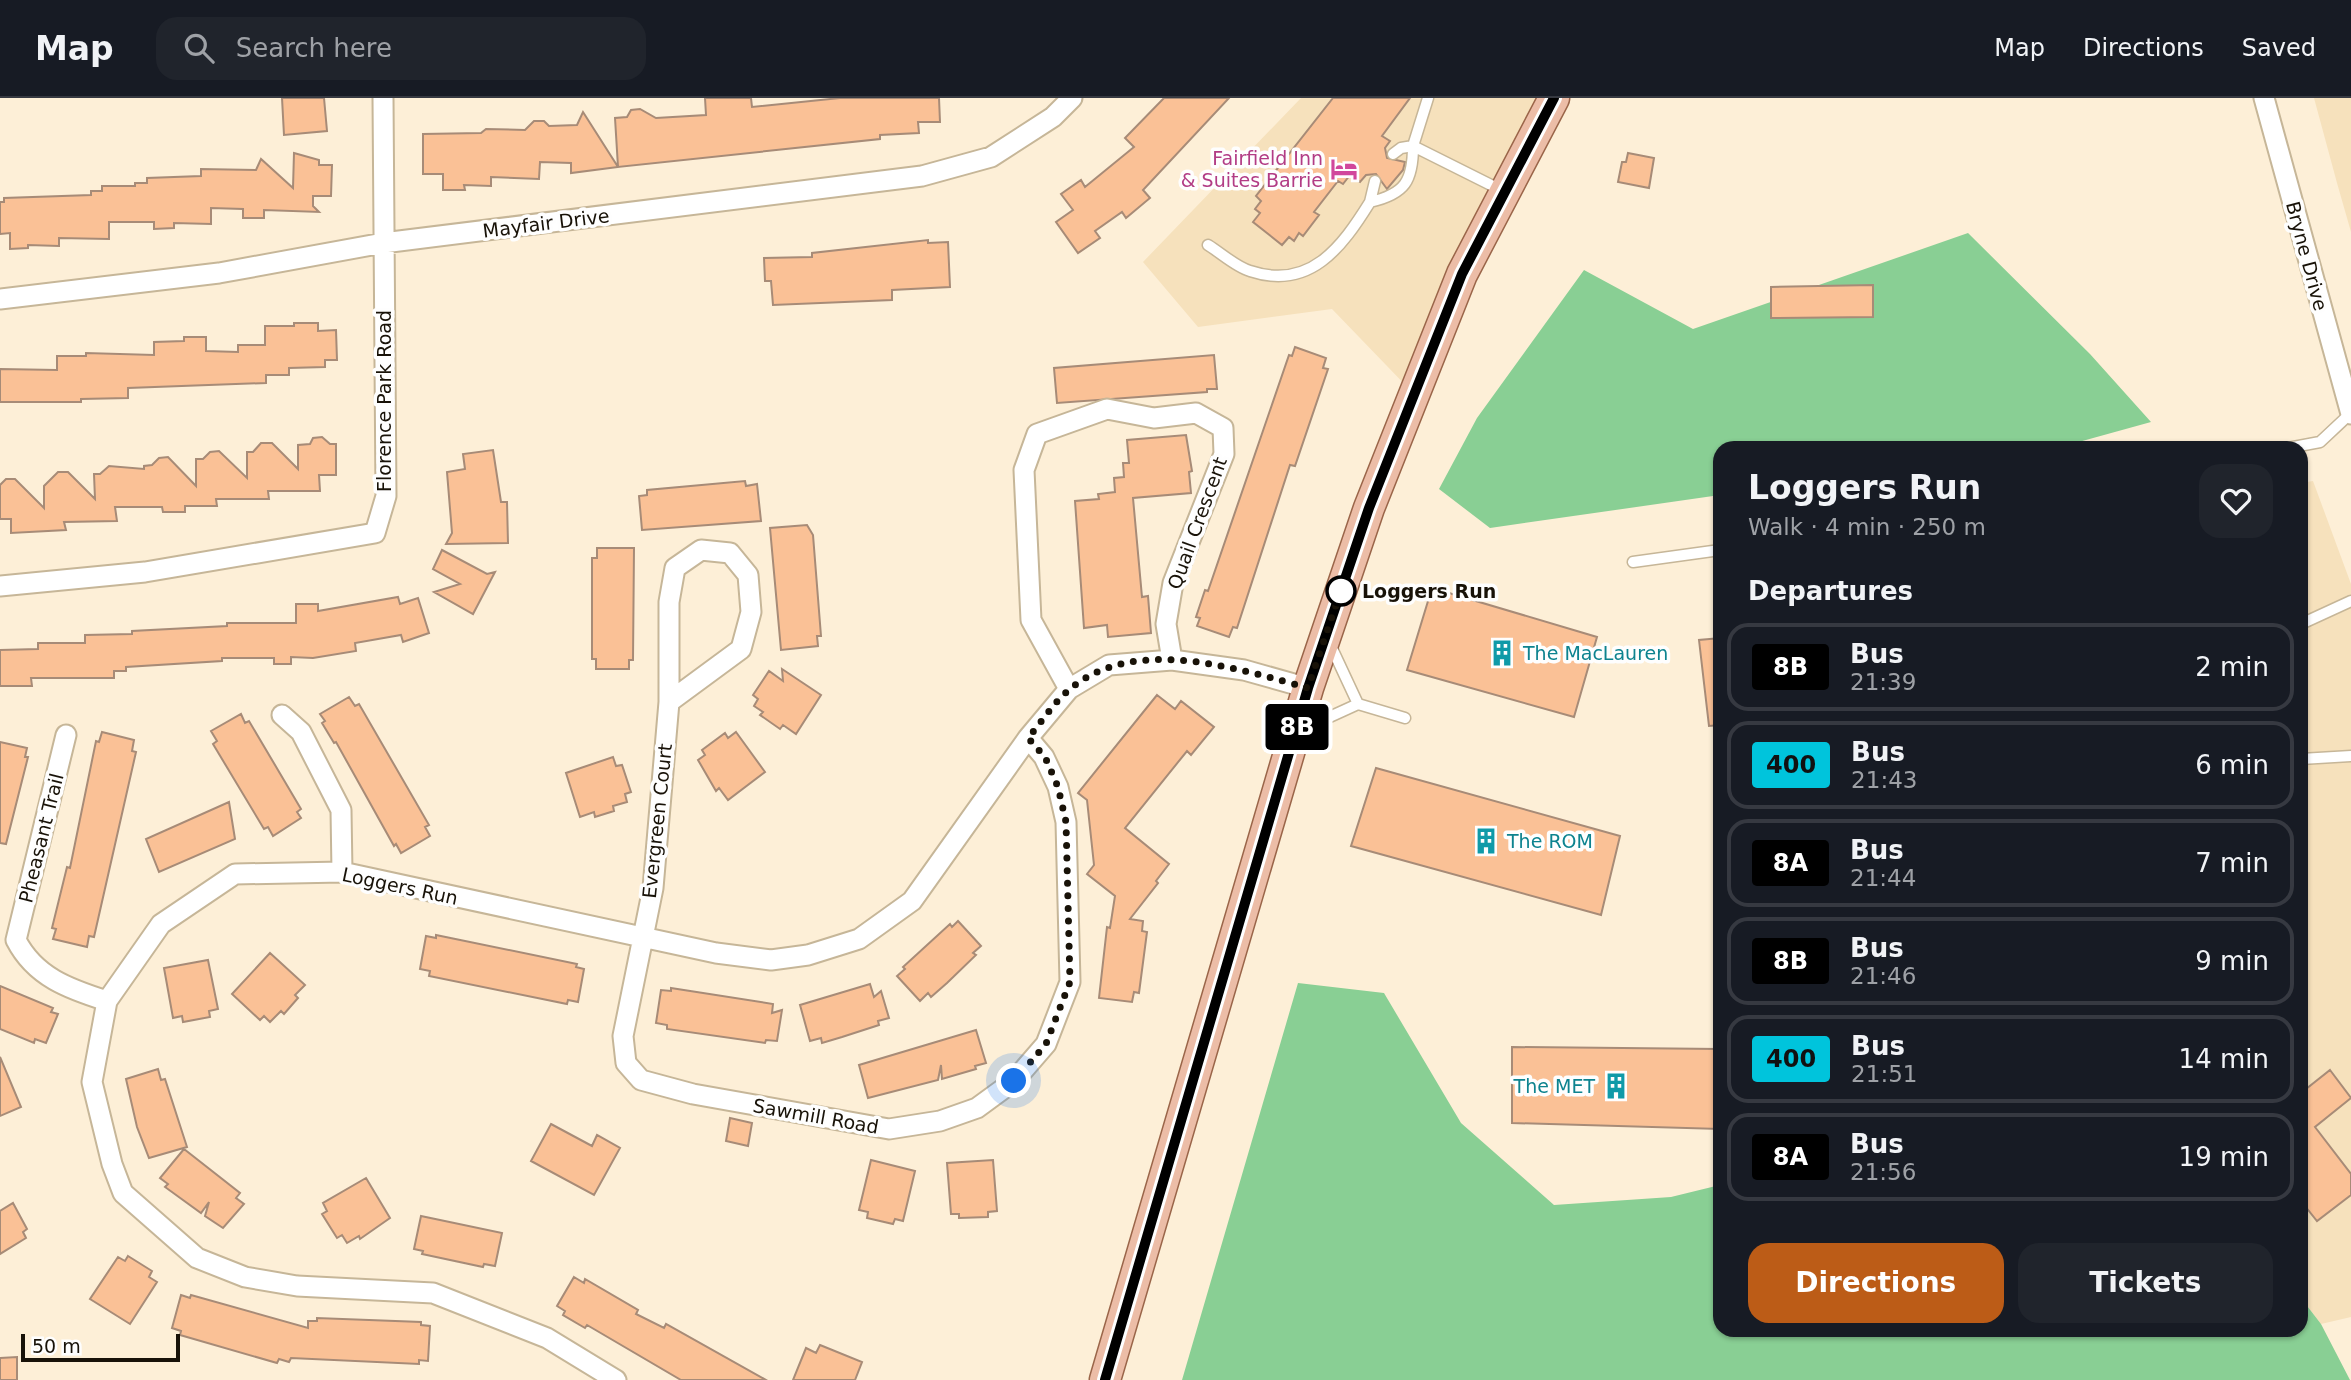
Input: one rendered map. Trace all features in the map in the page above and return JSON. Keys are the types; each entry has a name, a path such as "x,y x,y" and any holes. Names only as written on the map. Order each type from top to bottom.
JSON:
{"main road":[{"path":"1105,1380 1308,688 1369,508 1462,274 1554,98"}],"street":[{"name":"Florence Park Road","path":"0,586 145,572 375,533 386,496 383,98"},
{"name":"Mayfair Drive","path":"0,299 219,273 383,243 922,176 990,157 1053,117 1072,98"},
{"name":"Bryne Drive","path":"2264,98 2351,413"},
{"name":"Quail Crescent","path":"1069,689 1031,620 1024,470 1037,434 1107,409 1153,418 1196,413 1223,428 1224,454 1173,583 1166,624 1172,660"},
{"name":"Evergreen Court","path":"642,938 653,888 669,702 669,602 675,568 701,550 730,553 748,575 751,612 741,649 669,702"},
{"name":"Loggers Run","path":"616,1380 547,1338 433,1293 297,1286 245,1277 197,1258 122,1193 92,1082 107,1001 161,924 235,874 342,872 716,953 771,960 808,955 859,939 912,901 1028,738 1069,689 1109,664 1172,660 1244,670 1308,688"},
{"path":"282,715 302,732 341,810 342,872"},
{"name":"Pheasant Trail","path":"8,939 66,735"},
{"name":"Sawmill Road","path":"642,938 623,1036 626,1063 640,1080 693,1094 889,1129 940,1121 978,1108 1014,1081 1046,1044 1070,982 1066,822 1058,787 1045,757 1028,738"},
{"path":"8,939 26,960 47,977 77,992 107,1001"}],"lane":[{"path":"1370,202 1394,197 1409,177 1413,146 1428,98"},
{"path":"1393,154 1401,148 1413,146 1505,191"},
{"path":"1208,245 1249,271 1286,275 1308,271 1342,244 1370,202 1375,181"},
{"path":"2308,444 2320,442 2351,413"},
{"path":"1633,562 1713,551"},
{"path":"2308,622 2325,616 2351,601"},
{"path":"1326,635 1358,704"},
{"path":"1295,733 1358,704 1405,718"},
{"path":"2308,759 2351,756"}],"shaded area":[{"path":"1301,98 1554,98 1414,394 1332,309 1198,327 1143,262"},
{"path":"2314,98 2351,98 2351,232 2337,183"},
{"path":"2313,481 2351,584 2351,1317 2321,1324 2308,1307 2308,482"}],"green space":[{"path":"1968,233 2090,354 2151,422 2082,441 1713,441 1713,496 1490,528 1439,489 1477,418 1584,270 1693,329"},
{"path":"1298,983 1384,993 1461,1123 1554,1205 1671,1197 1713,1187 1713,1337 2308,1337 2308,1307 2321,1324 2350,1380 1182,1380"}],"building":[{"path":"282,98 324,98 327,131 284,135"},
{"path":"705,98 751,98 752,107 840,98 939,98 940,122 918,122 919,133 880,135 880,139 618,167 615,118 627,117 631,110 640,109 656,118 706,115"},
{"path":"1164,98 1229,98 1143,190 1150,198 1126,218 1122,212 1095,231 1100,238 1078,253 1056,222 1073,210 1061,194 1081,180 1085,187 1134,147 1125,138"},
{"name":"Fairfield Inn & Suites Barrie","path":"1333,98 1410,98 1382,136 1390,141 1385,148 1387,158 1405,162 1403,170 1387,189 1376,174 1366,175 1360,182 1350,175 1343,184 1338,181 1314,212 1319,215 1303,236 1299,233 1294,241 1289,237 1282,245 1253,222 1260,213 1255,209 1261,201 1256,196"},
{"path":"583,112 618,167 571,173 571,163 540,162 539,179 491,177 491,186 464,185 465,190 443,190 443,174 423,174 423,134 481,133 486,129 525,130 534,121 544,121 549,126 577,125"},
{"path":"294,153 319,160 319,165 332,165 331,196 313,196 313,206 319,212 264,210 264,218 243,218 243,209 211,208 211,224 174,223 174,228 154,229 154,222 109,222 109,239 59,238 59,246 28,245 28,248 10,249 10,233 0,234 0,202 4,202 4,198 91,195 91,191 102,191 102,186 135,186 135,183 147,183 147,178 201,176 201,169 256,170 261,159 293,188"},
{"path":"1628,153 1654,158 1649,188 1618,182 1622,162 1626,162"},
{"path":"928,240 928,243 948,242 950,287 892,290 892,300 773,305 771,281 765,281 764,258 812,257 812,253"},
{"path":"1873,285 1873,317 1771,318 1771,287"},
{"path":"294,323 318,323 318,331 336,330 337,360 325,360 325,367 289,368 289,375 266,375 266,383 128,388 128,398 81,399 81,402 0,402 0,369 57,370 57,356 86,356 86,353 154,355 154,342 184,341 184,337 206,337 206,351 238,352 238,345 265,345 265,326 294,326"},
{"path":"1295,347 1326,358 1323,368 1328,369 1295,466 1290,465 1237,628 1233,627 1229,637 1197,626 1200,618 1196,617 1205,590 1208,591 1289,355 1292,356"},
{"path":"1214,355 1217,389 1207,389 1207,392 1057,403 1054,368"},
{"path":"1186,435 1192,471 1189,472 1191,493 1133,498 1142,597 1148,596 1151,633 1108,637 1107,625 1084,628 1075,501 1099,499 1098,494 1115,492 1114,478 1124,477 1123,463 1129,463 1127,440"},
{"path":"322,437 330,444 336,444 336,475 319,475 320,491 268,491 269,499 216,499 217,506 185,506 185,512 163,512 162,507 115,507 117,521 64,522 66,530 11,533 11,519 0,519 0,485 6,479 15,479 44,508 44,486 58,472 68,472 95,499 94,474 100,474 109,466 144,469 144,466 152,465 159,458 168,457 196,486 196,459 203,459 210,452 219,451 247,478 247,452 253,452 261,443 272,443 298,469 298,445 310,444 313,438"},
{"path":"493,450 501,502 507,502 508,543 446,544 452,533 447,472 465,469 463,454"},
{"path":"745,481 746,486 757,484 761,521 642,530 639,496 647,495 647,490"},
{"path":"807,525 813,535 821,636 817,636 818,646 781,650 770,528"},
{"path":"597,548 634,548 633,660 629,660 629,669 596,669 596,659 592,659 592,558 597,558"},
{"path":"442,550 487,574 495,572 473,614 434,592 460,584 433,569"},
{"name":"The MacLauren","path":"1432,588 1597,637 1574,717 1407,670"},
{"path":"398,597 400,604 418,598 429,633 403,642 401,635 355,643 356,651 313,658 291,657 291,664 274,664 274,658 222,658 222,661 126,667 126,671 114,671 114,678 31,678 32,686 0,686 0,650 38,649 38,643 85,643 85,635 227,626 227,623 296,623 296,604 318,604 318,611"},
{"path":"1713,639 1713,726 1709,726 1699,640"},
{"path":"782,669 821,695 796,734 783,725 780,729 760,715 763,712 754,706 758,699 753,695 769,671 783,681"},
{"path":"1157,695 1175,709 1181,701 1214,727 1191,755 1187,751 1125,828 1169,864 1130,919 1143,921 1142,931 1147,932 1139,993 1134,992 1132,1002 1099,998 1107,927 1110,928 1115,896 1087,874 1094,865 1087,800 1078,793"},
{"path":"349,697 355,706 359,704 429,825 425,827 430,836 401,853 396,844 394,846 336,742 334,743 322,723 325,721 320,714"},
{"path":"241,714 245,723 249,721 301,809 297,812 301,818 273,836 268,827 264,829 213,744 217,741 211,731"},
{"path":"102,732 134,740 132,751 136,752 94,937 89,936 87,947 53,939 56,929 52,928 67,867 70,868 96,741 99,742"},
{"path":"736,732 765,772 728,800 719,788 716,791 698,760 705,755 702,750 725,733 728,738"},
{"path":"0,742 27,748 25,757 28,757 6,844 0,843"},
{"path":"613,757 616,766 622,765 631,792 625,794 627,802 613,806 614,811 595,817 594,812 580,817 566,773"},
{"name":"The ROM","path":"1376,768 1620,836 1601,915 1351,846"},
{"path":"229,802 235,839 159,872 146,839"},
{"path":"958,921 981,946 973,953 976,955 947,983 931,997 928,993 920,1001 897,976 905,969 903,967 950,924 952,927"},
{"path":"436,935 577,964 576,967 584,969 578,1002 568,1000 567,1004 429,976 430,971 420,969 426,936 436,938"},
{"path":"270,953 305,985 295,995 298,998 284,1014 281,1011 270,1022 264,1016 260,1020 232,994"},
{"path":"208,960 218,1009 209,1011 210,1017 183,1022 182,1016 173,1018 164,968"},
{"path":"870,984 874,997 881,991 889,1018 878,1021 879,1025 822,1043 821,1038 810,1041 800,1005"},
{"path":"0,986 53,1008 51,1012 58,1014 46,1043 35,1039 34,1043 0,1029"},
{"path":"671,988 773,1004 772,1013 782,1010 777,1041 766,1040 765,1043 667,1029 667,1025 656,1023 661,990 671,991"},
{"path":"976,1030 986,1063 975,1066 976,1069 942,1079 941,1065 938,1080 868,1098 859,1065"},
{"name":"The MET","path":"1512,1047 1713,1049 1713,1129 1512,1123"},
{"path":"0,1057 21,1107 0,1116"},
{"path":"158,1069 161,1080 165,1079 187,1147 149,1158 137,1127 126,1079"},
{"path":"2330,1070 2351,1098 2315,1127 2351,1174 2351,1195 2317,1221 2308,1210 2308,1087"},
{"path":"730,1118 752,1123 748,1146 726,1141"},
{"path":"551,1124 592,1146 597,1135 620,1148 594,1195 531,1161"},
{"path":"184,1149 240,1193 236,1198 244,1204 223,1228 205,1216 209,1202 201,1213 165,1187 168,1184 160,1178"},
{"path":"871,1160 915,1171 903,1221 895,1219 893,1224 867,1218 868,1212 859,1210"},
{"path":"993,1160 997,1211 988,1212 988,1217 959,1218 959,1214 951,1214 947,1163"},
{"path":"366,1178 390,1218 360,1239 359,1236 347,1243 342,1235 337,1238 322,1214 327,1211 323,1203"},
{"path":"13,1203 27,1229 23,1232 26,1238 0,1254 0,1211"},
{"path":"421,1216 502,1233 495,1266 484,1264 483,1267 422,1254 423,1251 414,1249"},
{"path":"128,1256 152,1271 149,1277 157,1282 130,1324 90,1299 118,1257 125,1261"},
{"path":"574,1277 584,1283 585,1279 638,1310 636,1314 664,1328 666,1324 766,1380 681,1380 587,1325 585,1328 563,1315 565,1311 557,1306"},
{"path":"181,1295 190,1298 191,1295 308,1328 308,1321 317,1321 317,1318 421,1322 421,1325 430,1326 428,1361 419,1360 419,1364 291,1358 289,1362 279,1359 277,1363 180,1335 181,1331 172,1328"},
{"path":"820,1345 862,1362 855,1380 793,1380 806,1348 816,1353"},
{"path":"17,1357 17,1380 0,1380 0,1358"}],"bus line":[{"name":"8B","path":"1105,1380 1308,688 1369,508 1462,274 1554,98"}],"place":[{"name":"Fairfield Inn & Suites Barrie","path":"1344,169"},
{"name":"Loggers Run","path":"1341,591"},
{"name":"The MacLauren","path":"1502,653"},
{"name":"The ROM","path":"1486,841"},
{"name":"The MET","path":"1616,1086"}],"route":[{"path":"1014,1081 1046,1044 1070,982 1066,822 1058,787 1045,757 1028,738 1069,689 1109,664 1172,660 1244,670 1308,688 1343,584 1341,591"}]}
